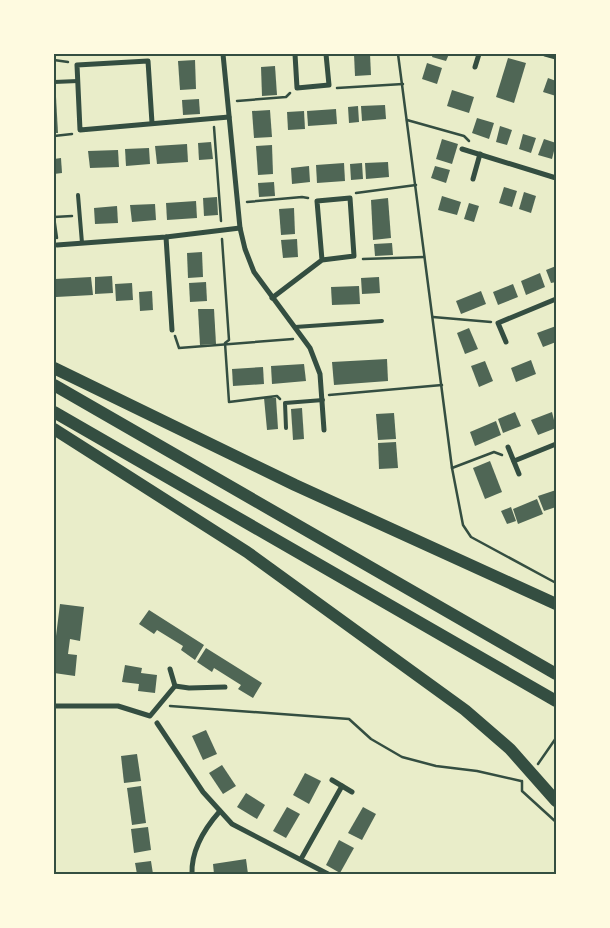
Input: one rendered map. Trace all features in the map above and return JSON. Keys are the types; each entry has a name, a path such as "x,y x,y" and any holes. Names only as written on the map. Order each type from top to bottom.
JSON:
{"highway":[{"path":"54,368 295,485 556,604"},
{"path":"54,385 556,674"},
{"path":"54,412 556,701"},
{"path":"54,429 246,552 465,710 510,749 556,800"}],"street":[{"path":"223,54 240,228 245,249 254,272 310,348 320,374 324,430"},
{"path":"295,54 297,88 329,85 326,54"},
{"path":"475,67 479,54"},
{"path":"545,54 556,57"},
{"path":"152,123 148,61 77,65 80,130 229,117"},
{"path":"462,149 556,178"},
{"path":"473,179 480,154"},
{"path":"272,298 322,260 354,256 350,198 317,201 322,260"},
{"path":"57,244 166,237 240,228"},
{"path":"166,237 172,330"},
{"path":"506,342 498,323 556,299"},
{"path":"514,461 556,444"},
{"path":"508,447 519,474"},
{"path":"170,669 174,686"},
{"path":"174,686 188,688 225,686"},
{"path":"54,706 118,706 150,716 174,686"},
{"path":"157,723 202,792 232,824 328,874"},
{"path":"332,780 352,792"},
{"path":"301,859 342,786"},
{"path":"192,874 192,864 200,842 210,823 220,811"}],"lane":[{"path":"54,82 78,81"},
{"path":"78,196 82,243"},
{"path":"296,327 382,321"},
{"path":"286,428 285,403 322,398"}],"path":[{"path":"398,54 452,468 463,525 471,538 556,583"},
{"path":"54,60 77,65"},
{"path":"329,85 342,89 402,84"},
{"path":"228,102 286,97 297,88"},
{"path":"213,118 229,340 225,344 229,402 277,396 285,403"},
{"path":"408,120 464,136 480,154"},
{"path":"54,136 81,134 80,130"},
{"path":"350,198 358,191 416,185"},
{"path":"238,202 302,197 317,201"},
{"path":"57,244 54,217 80,215"},
{"path":"354,256 365,260 425,256"},
{"path":"433,316 498,323"},
{"path":"172,330 179,348 304,338"},
{"path":"322,398 442,386"},
{"path":"452,468 494,452 514,461"},
{"path":"158,706 350,719 371,739 402,757 436,766 477,771 522,781"},
{"path":"540,761 556,738"}],"building":[{"path":"354,54 370,54 371,75 355,76"},
{"path":"433,54 449,54 446,61 432,57"},
{"path":"508,58 526,63 514,103 496,97"},
{"path":"195,60 196,89 180,90 178,61"},
{"path":"427,63 442,68 437,84 422,79"},
{"path":"275,66 277,95 262,96 261,67"},
{"path":"548,78 556,81 556,96 543,92"},
{"path":"452,90 474,97 469,113 447,106"},
{"path":"54,97 56,97 58,133 54,133"},
{"path":"199,99 200,114 183,115 182,100"},
{"path":"385,105 386,119 362,121 361,106"},
{"path":"358,106 359,122 349,123 348,107"},
{"path":"336,109 337,124 308,126 307,111"},
{"path":"270,110 272,137 254,138 252,111"},
{"path":"304,111 305,129 288,130 287,112"},
{"path":"477,118 494,123 489,139 472,133"},
{"path":"500,126 512,130 507,145 496,142"},
{"path":"523,134 536,138 531,153 519,149"},
{"path":"442,139 458,144 452,164 436,159"},
{"path":"544,139 556,143 552,159 538,155"},
{"path":"211,142 213,159 199,160 198,143"},
{"path":"187,144 188,162 157,164 155,146"},
{"path":"272,145 273,174 258,175 256,146"},
{"path":"149,148 150,164 126,166 125,149"},
{"path":"118,150 119,167 90,168 88,151"},
{"path":"61,158 62,173 54,174 54,159"},
{"path":"388,162 389,177 366,179 365,163"},
{"path":"344,163 345,181 317,183 316,165"},
{"path":"362,163 363,179 351,180 350,164"},
{"path":"309,166 310,182 292,184 291,168"},
{"path":"435,166 450,170 446,183 431,178"},
{"path":"274,182 275,196 259,197 258,183"},
{"path":"504,187 517,191 512,207 499,203"},
{"path":"524,192 536,196 531,213 519,209"},
{"path":"442,196 461,202 457,215 438,210"},
{"path":"217,197 218,215 204,216 203,198"},
{"path":"388,198 391,238 373,240 371,200"},
{"path":"196,201 197,218 167,220 166,203"},
{"path":"469,203 479,206 474,222 464,219"},
{"path":"155,204 156,220 132,222 130,205"},
{"path":"117,206 118,223 95,224 94,208"},
{"path":"294,208 295,234 281,235 279,209"},
{"path":"297,239 298,257 283,258 281,240"},
{"path":"392,243 393,255 375,256 374,244"},
{"path":"202,252 203,277 188,278 187,253"},
{"path":"556,266 556,282 551,283 546,270"},
{"path":"540,273 545,287 526,295 521,281"},
{"path":"112,276 113,293 95,294 95,277"},
{"path":"91,277 93,295 56,297 55,279"},
{"path":"379,277 380,293 362,294 361,278"},
{"path":"206,282 207,301 190,302 189,283"},
{"path":"132,283 133,300 116,301 115,284"},
{"path":"513,284 518,297 498,305 493,292"},
{"path":"359,286 360,304 332,305 331,287"},
{"path":"152,291 153,310 140,311 139,292"},
{"path":"481,291 486,304 461,314 456,301"},
{"path":"198,309 214,309 216,344 200,345"},
{"path":"556,326 556,342 543,347 537,333"},
{"path":"469,328 478,349 465,354 457,333"},
{"path":"387,359 388,381 334,385 332,362"},
{"path":"531,360 536,374 516,382 511,368"},
{"path":"485,361 493,381 479,387 471,366"},
{"path":"304,364 306,381 272,384 271,366"},
{"path":"263,367 264,384 233,386 232,369"},
{"path":"264,398 276,398 278,429 267,430"},
{"path":"302,408 304,439 293,440 291,409"},
{"path":"515,412 521,426 503,433 498,419"},
{"path":"552,412 556,428 538,435 531,420"},
{"path":"394,413 396,439 378,440 376,414"},
{"path":"496,421 501,435 475,446 470,432"},
{"path":"396,442 398,468 379,469 378,443"},
{"path":"490,461 502,492 485,499 473,468"},
{"path":"556,490 556,507 544,511 538,496"},
{"path":"537,499 543,514 518,524 513,509"},
{"path":"511,507 516,521 507,524 501,511"},
{"path":"60,604 84,607 80,641 70,639 68,654 77,655 75,676 54,673 54,652"},
{"path":"149,610 204,645 195,660 181,650 183,646 157,630 154,634 139,624"},
{"path":"206,648 262,683 253,698 238,689 241,685 214,668 212,672 197,662"},
{"path":"125,665 142,668 141,673 157,675 155,693 138,691 139,684 122,682"},
{"path":"206,730 217,754 203,760 192,736"},
{"path":"137,754 141,781 124,783 121,756"},
{"path":"222,765 236,786 223,794 209,773"},
{"path":"305,773 321,781 309,804 293,795"},
{"path":"141,786 146,823 132,825 127,788"},
{"path":"246,793 265,805 257,819 237,807"},
{"path":"287,807 300,814 286,838 273,831"},
{"path":"363,807 376,814 362,840 348,833"},
{"path":"148,827 151,850 134,853 131,829"},
{"path":"339,840 354,848 340,873 326,865"},
{"path":"246,859 248,874 214,874 213,864"},
{"path":"151,861 153,874 137,874 135,863"}]}
